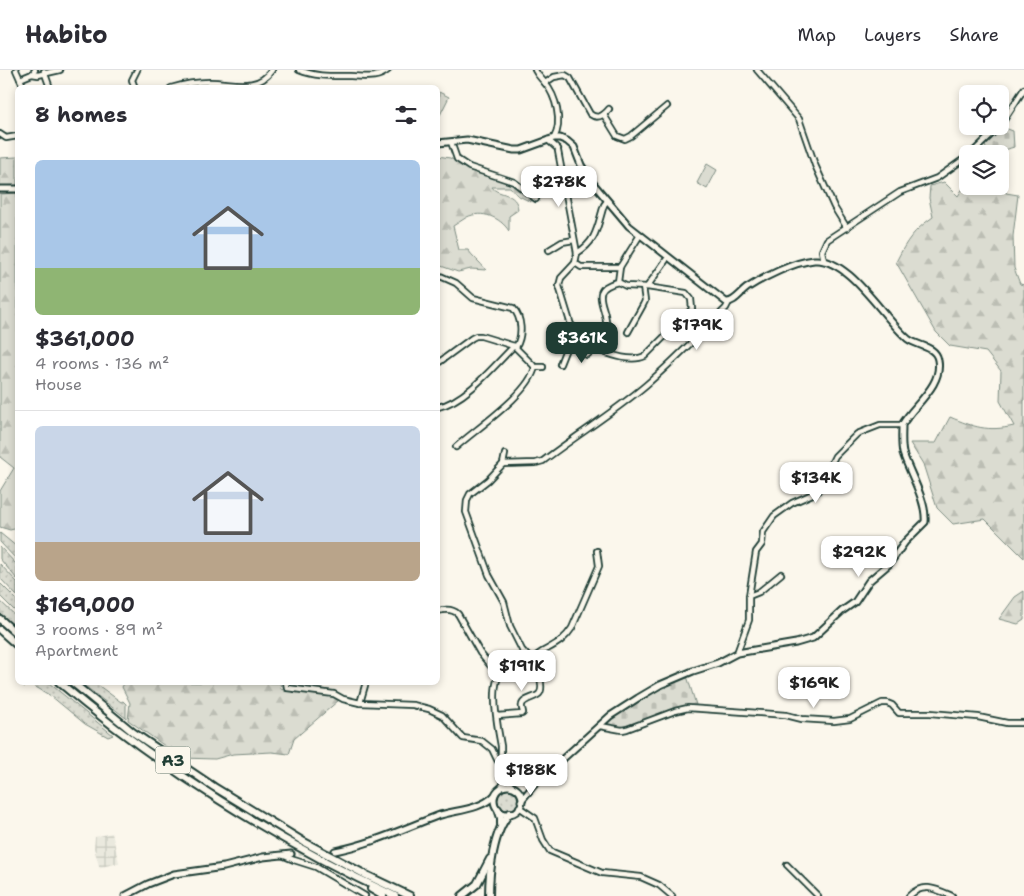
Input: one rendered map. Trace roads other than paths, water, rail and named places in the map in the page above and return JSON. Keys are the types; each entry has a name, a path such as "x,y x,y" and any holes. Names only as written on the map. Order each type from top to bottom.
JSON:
{"highway":[{"path":"0,618 15,632"},
{"path":"0,630 15,643"},
{"name":"A3","path":"63,685 102,718 185,777 300,848 363,882 395,896"},
{"name":"A3","path":"76,685 134,733 214,787 304,842 408,895 409,892 418,896"},
{"path":"488,896 493,854 501,824 497,808"},
{"path":"501,824 510,813"},
{"path":"462,896 477,884 493,854"},
{"path":"490,874 494,896"},
{"path":"363,882 366,886 383,896"}],"main road":[{"path":"440,143 467,140 521,150 554,138 567,140 574,147 582,165 607,201 629,226 724,301 729,302 748,288 773,274 812,260 824,260 834,264 848,274 909,340 930,350 937,356 938,368 934,383 902,425 903,454 918,490 925,518 924,524 905,542 889,564 868,581 855,602 842,611 813,638 796,643 737,653 653,689 619,710 600,726 534,786 510,813 504,813 497,808 481,805"},
{"path":"0,189 15,189"},
{"path":"335,851 374,841 442,815 481,805 489,801 501,788 524,790 534,786"},
{"path":"515,789 520,795 520,804"},
{"path":"494,796 497,808"},
{"path":"125,896 148,884 174,874 224,867 255,859 291,854"}],"street":[{"path":"16,70 22,85"},
{"path":"20,80 33,72 38,75 44,71 60,70"},
{"path":"130,85 137,70"},
{"path":"188,85 204,82 245,85 262,80 272,70"},
{"path":"299,70 321,76 369,78 383,74 388,70"},
{"path":"535,70 553,96 557,111 557,133 554,138"},
{"path":"757,70 799,119 815,165 834,208 848,228"},
{"path":"44,71 49,85"},
{"path":"545,83 554,77 565,75 570,78 590,114 594,117 604,115 609,110"},
{"path":"132,80 134,85"},
{"path":"1009,112 1024,89"},
{"path":"604,115 617,136 625,139 667,106"},
{"path":"0,134 6,138 15,136"},
{"path":"980,145 991,135"},
{"path":"548,140 558,150 577,253 575,263 565,273 559,286 580,352 587,355 595,349 606,326 600,294 606,288 618,282"},
{"path":"451,142 457,160 469,167 514,182 536,199"},
{"path":"824,260 822,251 824,243 831,237 848,228 900,192 937,178 959,162"},
{"path":"577,253 588,246 594,238 607,201"},
{"path":"618,282 620,268 640,235"},
{"path":"549,250 562,242 574,240"},
{"path":"645,287 651,284 666,260"},
{"path":"575,263 581,267 620,268"},
{"path":"440,276 456,283 473,298 513,308 520,321 520,339 515,346 460,396 447,405 440,407"},
{"path":"595,349 618,356 642,358 692,309 691,299 686,293 626,286 618,282"},
{"path":"628,332 645,301 645,287"},
{"path":"503,464 543,461 584,432 646,385 676,358 726,308 729,302"},
{"path":"560,364 572,325"},
{"path":"440,362 476,336 482,336 515,346 535,367 543,367"},
{"path":"456,447 524,388 533,375 535,367"},
{"path":"737,653 749,620 749,596 756,552 762,544 762,535 774,516 792,503 816,492 835,456 857,434 880,425 902,425"},
{"path":"497,716 522,714 523,703 539,693 541,688 537,664 522,650 510,626 504,602 489,574 466,512 466,500 470,494 488,480 503,464 505,454"},
{"path":"498,759 501,754 501,746 495,692 499,676 506,670 523,666 561,641 572,628 599,566 596,551"},
{"path":"749,596 758,592 781,574"},
{"path":"440,611 450,610 458,614 480,653 499,676"},
{"path":"286,685 287,688 334,694 343,699 360,703 413,705 442,714 463,738 482,741 492,749 506,778 515,789"},
{"path":"360,703 365,685"},
{"path":"600,726 622,730 627,729 688,708 786,715 802,719 843,720 856,716 882,703 892,705 899,713 930,713 978,717 1007,723 1024,723"},
{"path":"501,788 506,778"},
{"path":"520,804 535,818 542,840 550,851 602,873 641,877 659,885 672,896"},
{"path":"282,855 316,867 365,896"},
{"path":"787,865 818,896"},
{"path":"909,896 920,888 928,887 952,896"}],"tunnel":[{"path":"291,854 335,851"}]}
